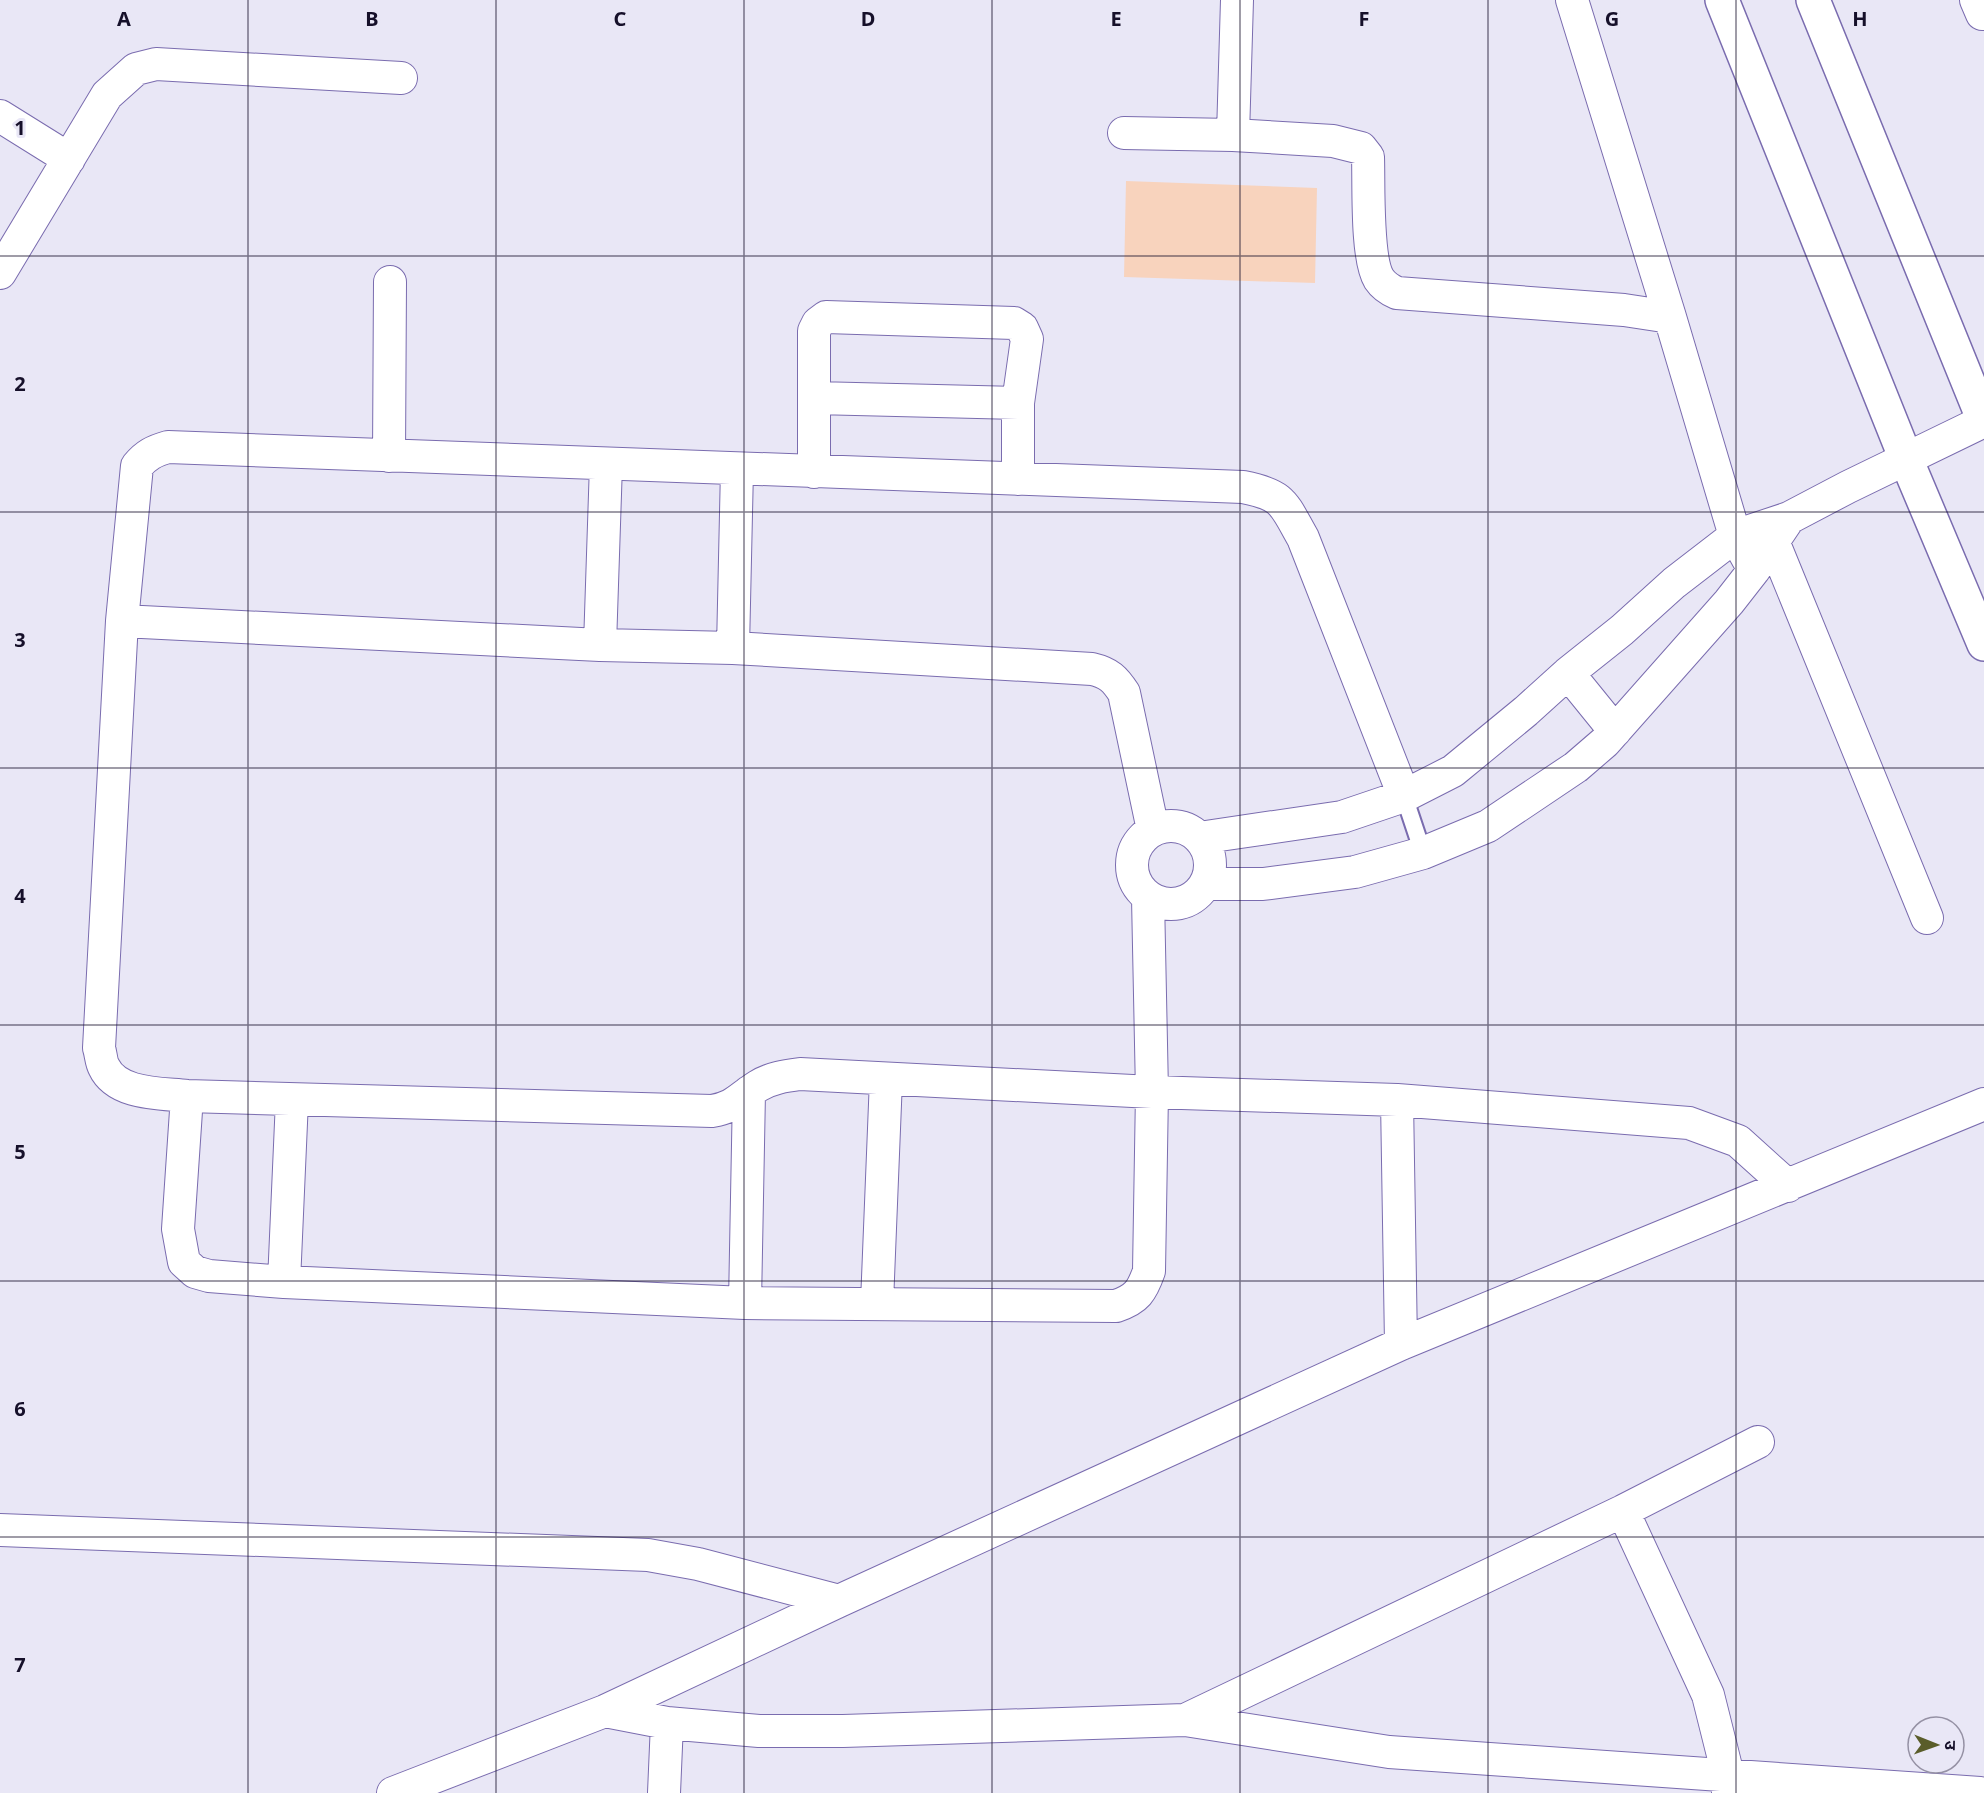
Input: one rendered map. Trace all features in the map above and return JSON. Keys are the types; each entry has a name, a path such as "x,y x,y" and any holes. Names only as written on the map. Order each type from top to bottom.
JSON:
{"street":[{"path":"1233,135 1237,0"},
{"path":"1572,0 1735,536 1754,570"},
{"path":"1722,0 1905,459 1984,644"},
{"path":"1199,838 1342,817 1404,796 1453,771 1622,630 1674,583 1735,536 1781,530 1905,459 1984,421 1813,0"},
{"path":"0,273 107,95 136,69 156,64 401,78"},
{"path":"0,116 69,159"},
{"path":"1124,133 1233,135 1333,141 1361,148 1368,157 1372,259 1379,279 1397,293 1624,310 1670,317"},
{"path":"389,456 390,282"},
{"path":"814,472 814,331 818,322 826,317 1014,323 1022,328 1027,339 1018,403 1018,479"},
{"path":"815,398 1018,403"},
{"path":"1404,796 1303,538 1282,502 1271,494 1243,487 168,447 155,450 144,457 137,466 122,621 99,1048 103,1067 115,1082 134,1089 187,1096 711,1111 728,1108 749,1092 774,1078 800,1074 1152,1092 1397,1100 1689,1124 1738,1141 1788,1186"},
{"path":"600,645 606,464"},
{"path":"733,648 738,469"},
{"path":"1206,884 1263,884 1355,872 1424,854 1488,826 1576,767 1615,732 1729,602 1781,530"},
{"path":"1781,530 1927,918"},
{"path":"122,621 600,645 733,648 1092,669 1106,672 1124,693 1153,830"},
{"path":"1568,673 1615,732"},
{"path":"1169,826 1186,828 1199,838 1208,852 1211,868 1206,884 1195,896 1180,904 1164,904 1148,898 1138,886 1132,871 1133,854 1141,840 1153,830 1169,826"},
{"path":"187,1096 178,1229 184,1262 195,1272 209,1276 745,1303 1116,1306 1130,1302 1143,1288 1149,1271 1152,1092 1148,898"},
{"path":"877,1303 886,1079"},
{"path":"745,1303 749,1092"},
{"path":"284,1281 292,1100"},
{"path":"1397,1100 1401,1344"},
{"path":"393,1793 605,1711 839,1601 1401,1344 1984,1104"},
{"path":"1185,1720 1623,1511 1758,1442"},
{"path":"1623,1511 1708,1695 1728,1784"},
{"path":"0,1530 648,1555 698,1564 839,1601"},
{"path":"605,1711 667,1723 759,1731 843,1731 1185,1720 1389,1752 1728,1784 1980,1793"},
{"path":"664,1793 667,1723"}],"lane":[{"path":"1404,796 1424,854"}],"shaded area":[{"path":"1126,181 1317,188 1315,283 1124,277"}]}
